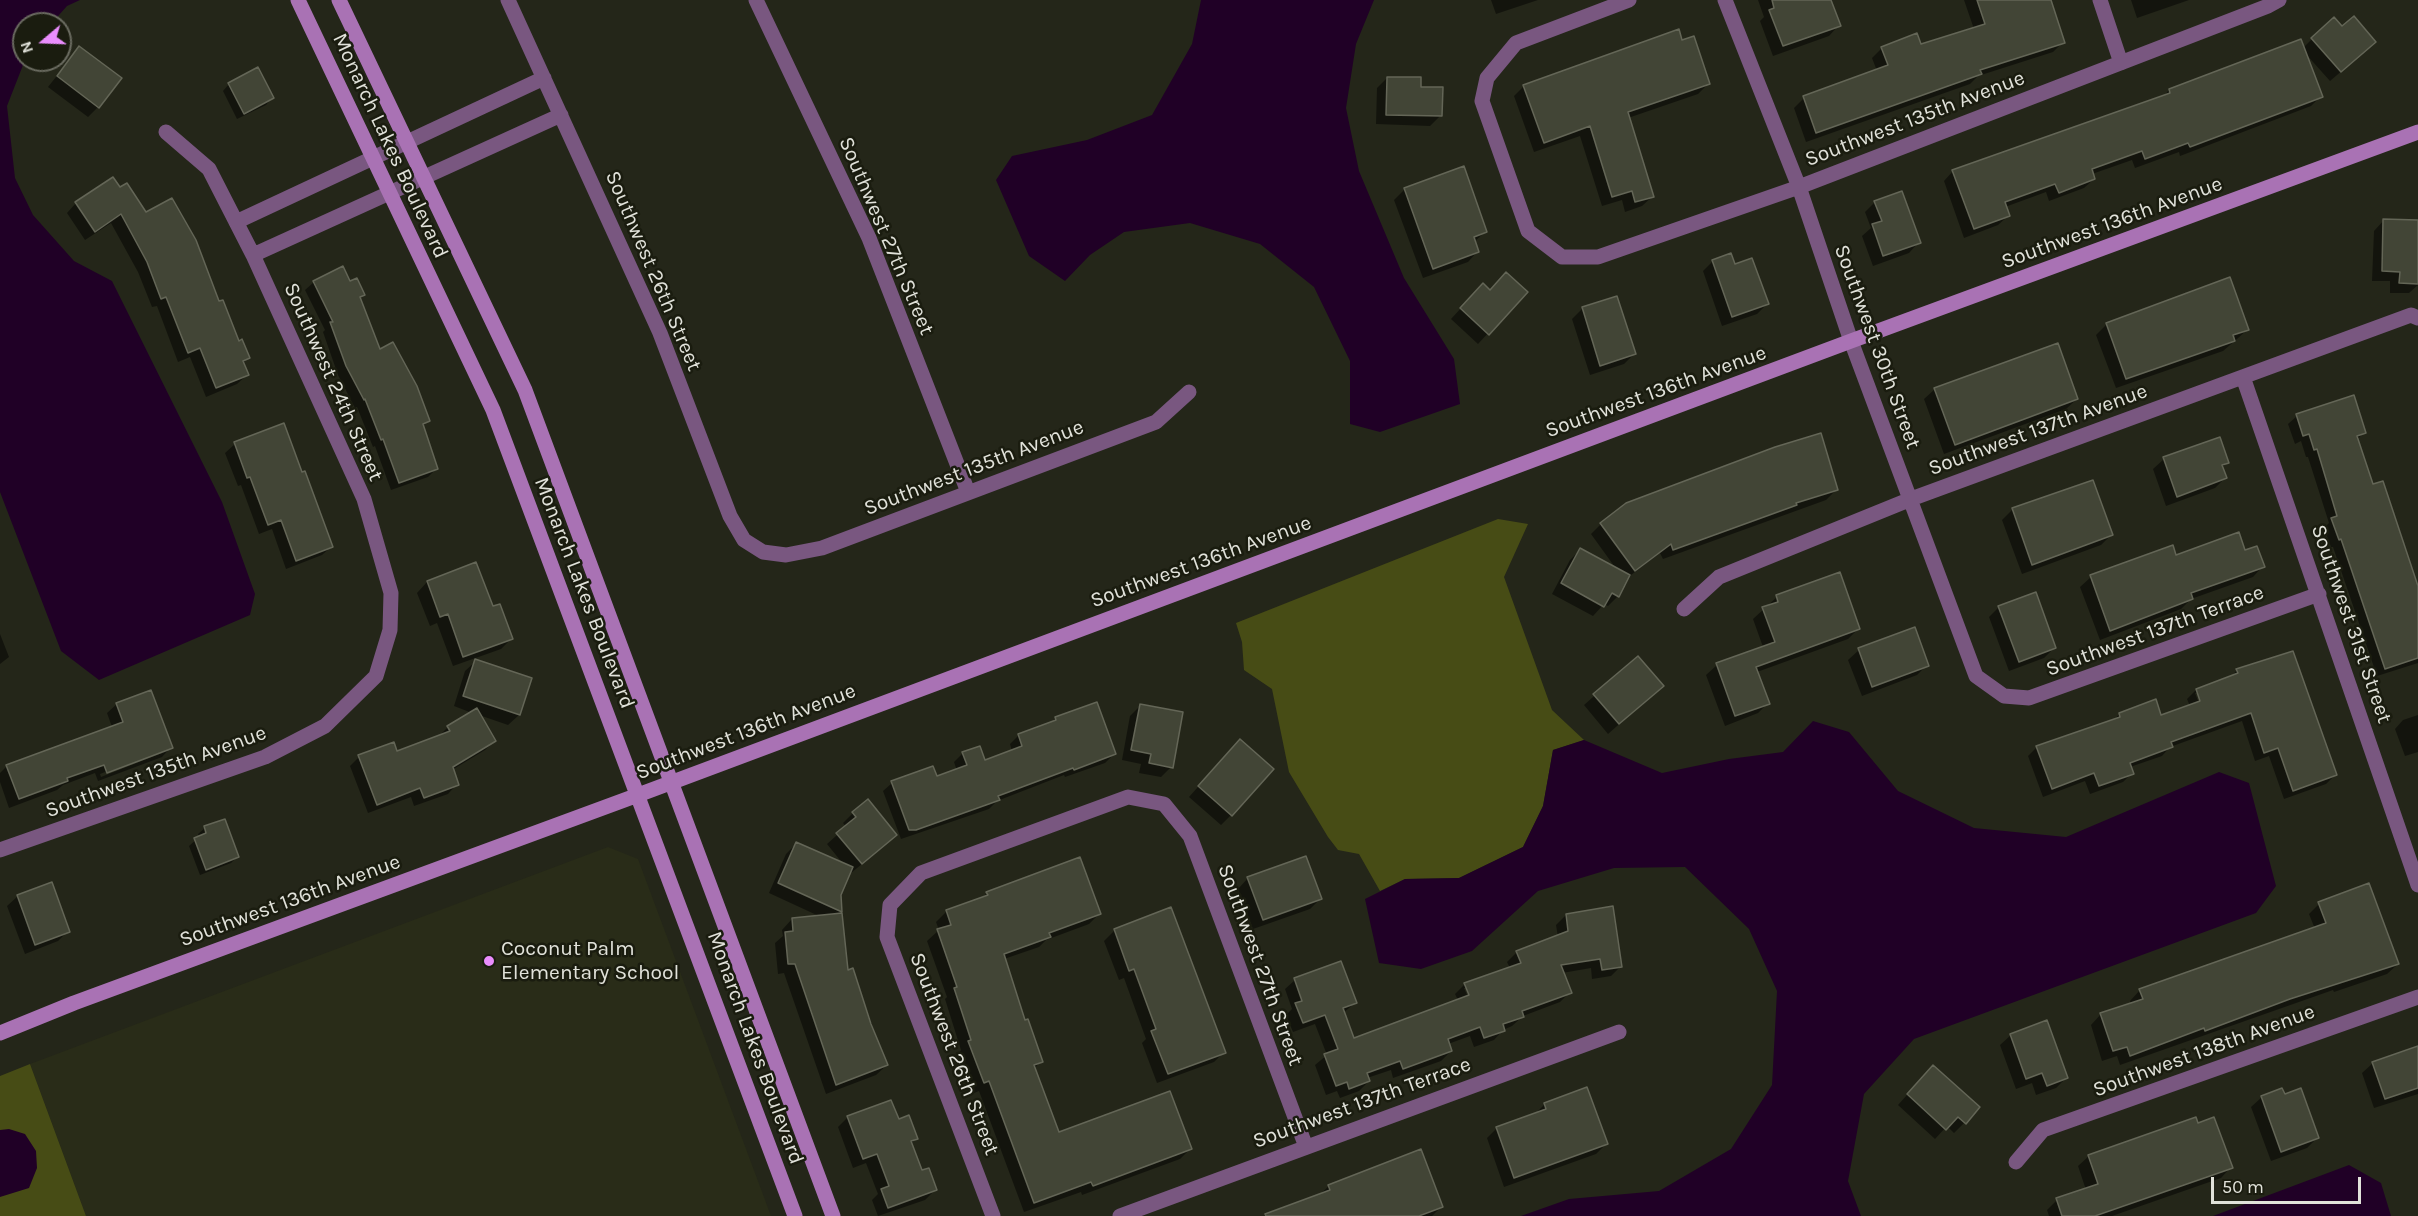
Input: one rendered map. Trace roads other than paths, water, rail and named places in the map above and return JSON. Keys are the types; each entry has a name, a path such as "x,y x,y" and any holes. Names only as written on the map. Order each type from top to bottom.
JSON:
{"street":[{"name":"Monarch Lakes Boulevard","path":"298,0 493,410 795,1216"},
{"name":"Monarch Lakes Boulevard","path":"339,0 525,390 834,1216"},
{"name":"Southwest 26th Street","path":"508,0 660,333 730,516 744,540 763,552"},
{"name":"Southwest 27th Street","path":"756,0 869,238 968,492"},
{"name":"Southwest 135th Avenue","path":"1629,0 1515,43 1487,78 1482,101 1528,231 1562,257 1598,257 1798,187 2279,0"},
{"name":"Southwest 30th Street","path":"1725,0 1798,187 1851,341 1976,676 2004,696"},
{"path":"2100,0 2121,63"},
{"path":"236,222 544,78"},
{"path":"253,255 561,114"},
{"name":"Southwest 24th Street","path":"166,132 209,169 253,255 364,499 391,593 390,630 376,676"},
{"name":"Southwest 136th Avenue","path":"0,1033 85,999 2418,132"},
{"name":"Southwest 137th Avenue","path":"1684,609 1719,576 1911,499 2411,315 2418,318"},
{"name":"Southwest 31st Street","path":"2243,377 2418,885"},
{"name":"Southwest 135th Avenue","path":"763,552 786,555 822,548 1156,422 1189,392"},
{"name":"Southwest 137th Terrace","path":"2004,696 2029,698 2319,594"},
{"name":"Southwest 135th Avenue","path":"0,850 265,757 324,726 376,676"},
{"name":"Southwest 26th Street","path":"993,1216 887,938 890,905 921,873 1128,796 1164,804"},
{"name":"Southwest 27th Street","path":"1164,804 1190,836 1306,1147"},
{"name":"Southwest 138th Avenue","path":"2016,1161 2043,1130 2418,997"},
{"name":"Southwest 137th Terrace","path":"1120,1216 1619,1032"}],"place":[{"name":"Coconut Palm Elementary School","path":"489,961"}]}
